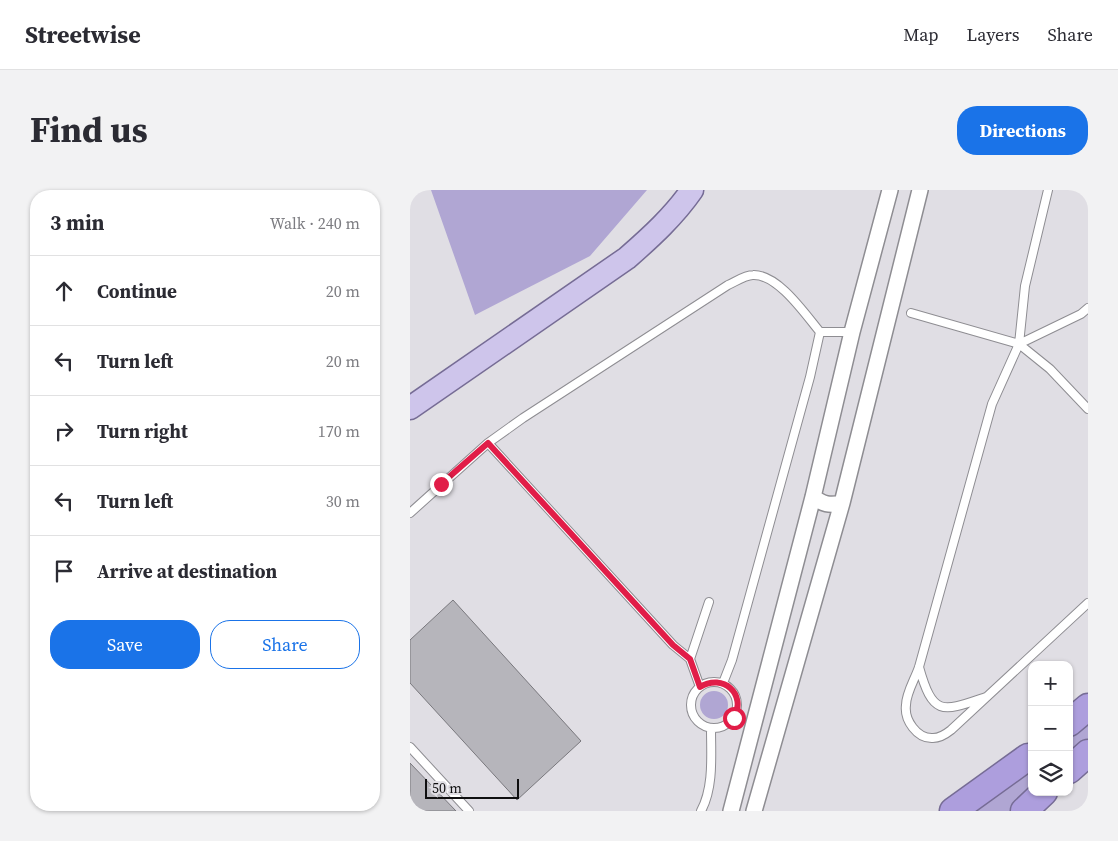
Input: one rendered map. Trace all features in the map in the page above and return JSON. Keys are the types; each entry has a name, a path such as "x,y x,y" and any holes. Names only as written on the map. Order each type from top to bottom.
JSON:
{"highway":[{"path":"1073,719 1088,707"},
{"path":"1073,766 1088,753"},
{"path":"953,811 1028,756"},
{"path":"961,811 1028,757"},
{"path":"1024,811 1040,796"}],"main road":[{"path":"410,408 627,258 652,236 692,190"}],"street":[{"path":"731,811 812,497 852,332 890,190"},
{"path":"754,811 842,503 920,190"},
{"path":"812,497 823,504 833,506 842,503"}],"lane":[{"path":"1048,190 1025,286 1019,344 992,404 919,667 906,706 907,718 911,726 926,737 933,738 942,736 951,730 1088,603"},
{"path":"410,513 488,443 523,418 728,285 751,274 762,276 775,282 820,332"},
{"path":"1019,344 1081,314 1088,308"},
{"path":"911,313 1019,344 1050,369 1088,409"},
{"path":"820,332 852,332"},
{"path":"723,683 734,650 810,377 820,332"},
{"path":"488,443 673,645 690,659 700,687"},
{"path":"690,659 709,602"},
{"path":"919,667 930,698 938,705 949,708 988,696"},
{"path":"711,682 723,683 736,696 736,713 729,723 712,729 700,724 692,714 691,702 700,687 711,682"},
{"path":"701,811 704,806 710,776 712,729"},
{"path":"410,747 469,811"}],"shaded area":[{"path":"431,190 647,190 590,256 475,315"},
{"path":"714,691 724,695 728,705 724,715 714,719 704,715 700,705 704,695"},
{"path":"1088,717 1088,744 1073,757 1073,751 1073,730"},
{"path":"1028,767 1028,796 1014,811 975,811"}],"building":[{"path":"453,600 581,741 517,800 410,683 410,640"},
{"path":"410,763 456,811 410,811"}],"route":[{"path":"441,484 488,443 673,645 690,659 700,687 711,682 723,683 728,686 736,696 737,701 738,707 734,718"}]}
